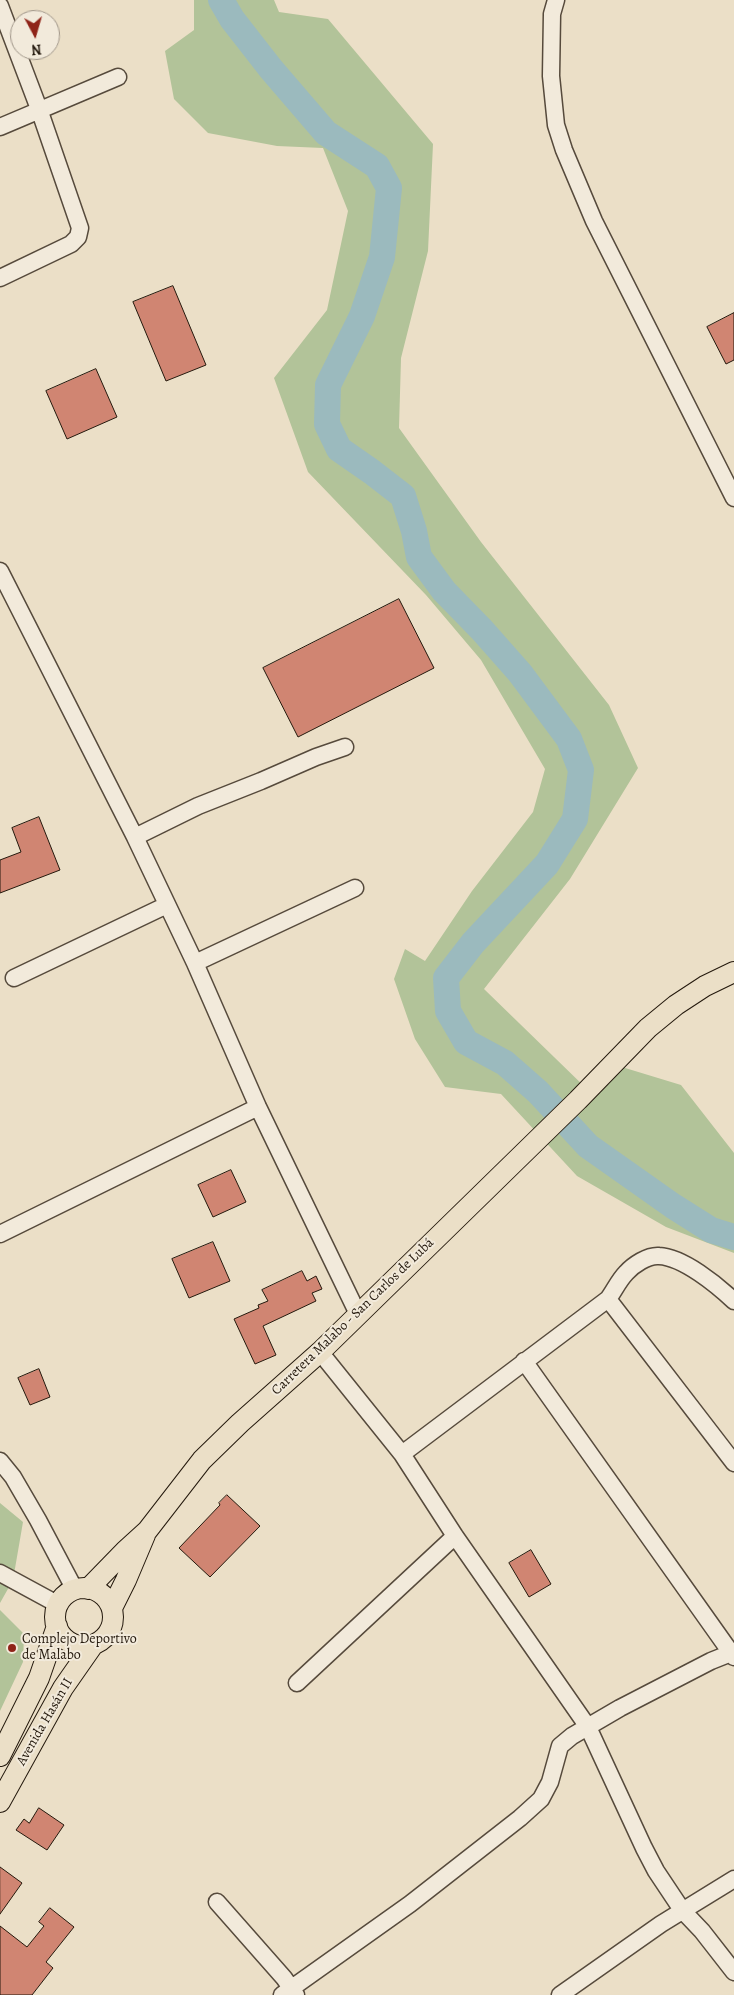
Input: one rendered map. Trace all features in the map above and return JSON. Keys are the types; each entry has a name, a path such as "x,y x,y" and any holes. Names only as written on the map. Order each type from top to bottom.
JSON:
{"main road":[{"name":"Carretera Malabo - San Carlos de Lubá","path":"82,1590 147,1531 202,1460 240,1423 320,1352 578,1100 648,1028 705,986 734,972"},
{"name":"Carretera Malabo - San Carlos de Lubá","path":"112,1608 147,1531"},
{"path":"82,1590 105,1598 112,1608 113,1621 109,1633 94,1645 81,1646 68,1641 57,1626 56,1614 64,1597 82,1590"},
{"name":"Avenida Hasán II","path":"0,1756 39,1678 57,1626"},
{"name":"Avenida Hasán II","path":"0,1802 58,1697 94,1645"}],"street":[{"path":"556,0 552,14 551,76 556,124 564,150 594,221 734,498"},
{"path":"0,6 39,109 80,228 78,237 71,244 0,278"},
{"path":"0,127 118,77"},
{"path":"0,571 168,905 258,1107 358,1314"},
{"path":"135,837 198,806 316,757 345,747"},
{"path":"195,963 356,888"},
{"path":"14,978 168,905"},
{"path":"0,1234 258,1107"},
{"path":"402,1454 608,1299 626,1273 643,1260 657,1255 670,1257 719,1287 734,1301"},
{"path":"608,1299 734,1463"},
{"path":"320,1352 402,1454 455,1536 588,1727 644,1848 682,1910 702,1930 734,1972"},
{"path":"217,1902 284,1978 289,1993 410,1904 520,1818 540,1799 550,1782 560,1746 572,1736 620,1708 711,1661 733,1655 524,1361"},
{"path":"0,1461 13,1476 82,1590"},
{"path":"297,1683 455,1536"},
{"path":"0,1573 59,1605"},
{"path":"560,1995 682,1910 734,1879"}],"green space":[{"path":"194,0 274,0 279,12 328,19 433,144 428,251 401,358 399,428 481,542 609,705 638,768 570,879 484,989 589,1091 612,1064 681,1085 734,1153 734,1253 666,1227 577,1176 501,1094 445,1087 415,1039 394,979 405,949 425,961 472,891 533,812 545,769 481,660 426,595 308,472 274,378 327,310 348,211 323,148 277,146 208,133 174,99 165,51 194,30"},
{"name":"Complejo Deportivo de Malabo","path":"0,1503 23,1522 13,1580 0,1603"},
{"name":"Complejo Deportivo de Malabo","path":"0,1610 24,1634 23,1662 0,1711"}],"building":[{"path":"173,286 206,365 166,381 133,302"},
{"path":"734,313 734,360 726,364 707,327"},
{"path":"96,369 117,417 67,439 46,391"},
{"path":"399,599 434,668 298,737 263,668"},
{"path":"39,817 60,870 0,893 0,860 21,852 12,828"},
{"path":"231,1170 246,1202 213,1217 198,1185"},
{"path":"213,1242 230,1281 189,1298 172,1259"},
{"path":"302,1271 307,1281 316,1276 322,1289 312,1293 316,1301 263,1326 276,1355 255,1364 234,1319 259,1308 258,1305 268,1301 262,1290"},
{"path":"39,1369 50,1397 30,1405 18,1378"},
{"path":"227,1495 260,1526 210,1577 179,1548 220,1505 219,1503"},
{"path":"531,1550 551,1584 529,1597 509,1563"},
{"path":"39,1808 64,1825 47,1850 16,1830 24,1819 29,1823"},
{"path":"0,1867 22,1883 0,1914"},
{"path":"50,1908 74,1927 46,1962 53,1968 32,1995 0,1995 0,1926 27,1947 44,1926 39,1922"}],"waterway":[{"path":"221,0 232,19 271,69 326,133 377,166 389,188 382,257 362,316 328,385 327,424 339,449 403,496 414,531 419,557 444,591 520,673 569,739 581,770 575,819 547,864 473,943 446,978 448,1011 466,1042 505,1063 538,1092 588,1146 673,1206 711,1230 734,1237"}],"place":[{"name":"Complejo Deportivo de Malabo","path":"12,1648"}]}
